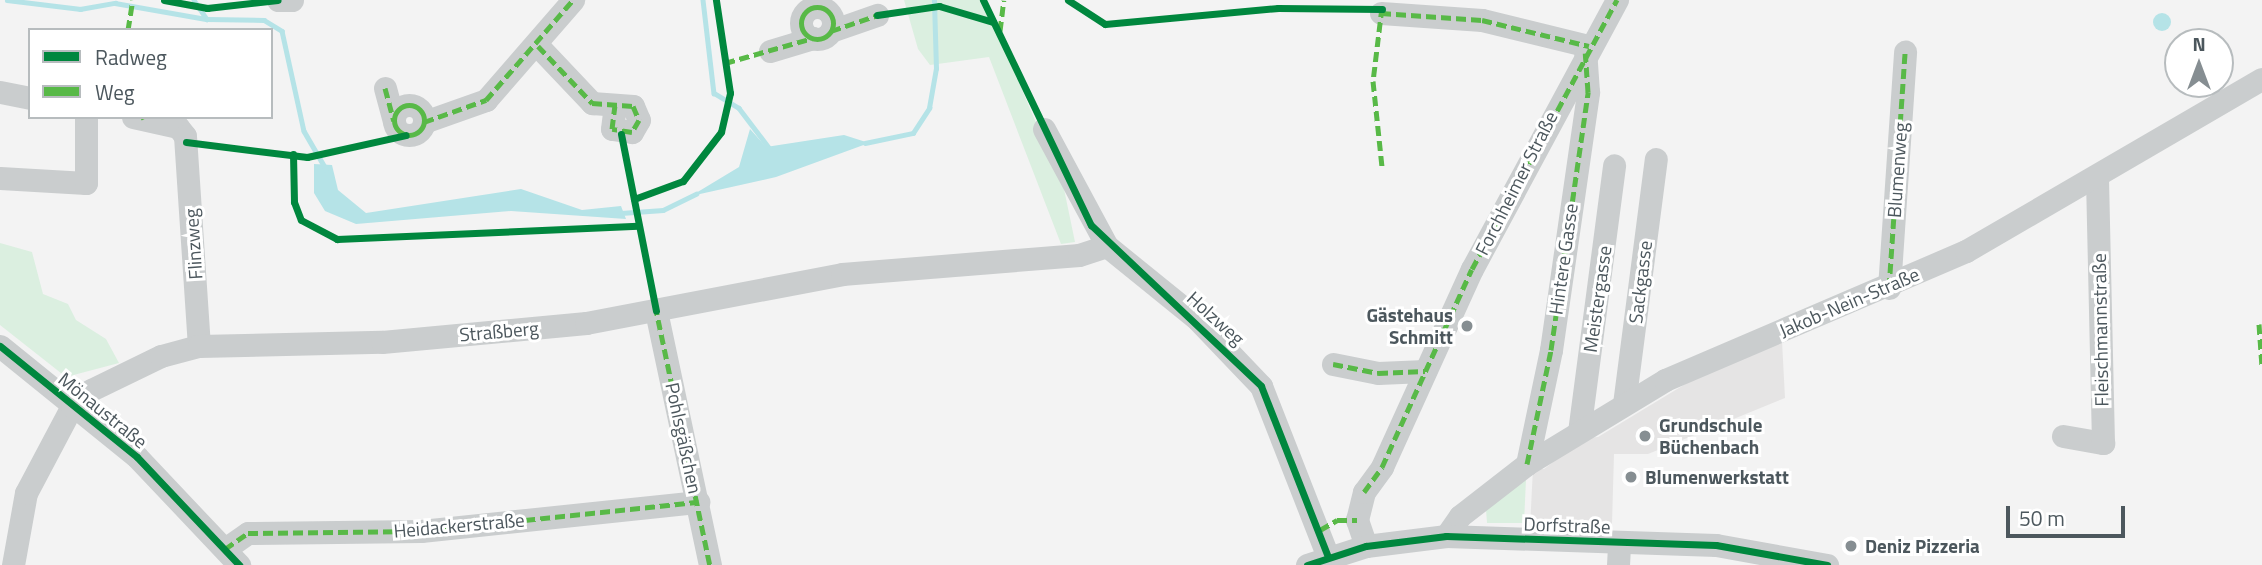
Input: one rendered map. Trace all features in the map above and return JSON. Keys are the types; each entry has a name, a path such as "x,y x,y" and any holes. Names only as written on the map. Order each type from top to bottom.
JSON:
{"street":[{"path":"278,0 292,0"},
{"path":"385,88 394,121 401,134 411,135 424,122 486,100 538,46 541,33 573,0"},
{"name":"Forchheimer Straße","path":"1366,547 1358,507 1587,49 1616,0"},
{"path":"801,9 824,9 831,16 822,34"},
{"path":"1381,13 1482,20 1587,49"},
{"path":"770,51 877,15"},
{"path":"538,46 592,103 615,106"},
{"name":"Hintere Gasse","path":"1527,464 1551,350 1588,92 1587,49"},
{"name":"Blumenweg","path":"1889,288 1905,52"},
{"name":"Jakob-Nein-Straße","path":"1446,536 1460,516 1527,464 1624,404 1698,363 1889,288 2097,177 2262,79"},
{"path":"0,92 28,98"},
{"path":"0,178 86,183 86,119"},
{"name":"Flinzweg","path":"142,119 178,127 186,142 199,346"},
{"name":"Holzweg","path":"1044,129 1107,246 1196,319 1261,386 1318,561"},
{"name":"Sackgasse","path":"1624,404 1656,159"},
{"name":"Meistergasse","path":"1579,432 1615,165"},
{"name":"Fleischmannstraße","path":"2063,436 2103,443 2097,177"},
{"name":"Straßberg","path":"13,565 26,493 72,406 126,370 199,346 382,342 656,311 842,274 1079,255 1107,246"},
{"name":"Pohlsgäßchen","path":"656,311 710,565"},
{"name":"Mönaustraße","path":"0,346 137,457 232,557"},
{"path":"1333,364 1378,373 1425,370"},
{"name":"Heidackerstraße","path":"232,557 247,533 421,531 698,502"},
{"name":"Dorfstraße","path":"1318,561 1366,547 1446,536 1618,554 1716,545 1827,565"}],"shaded area":[{"name":"Grundschule Büchenbach","path":"1782,341 1785,398 1648,454 1614,454 1612,524 1530,528 1533,468 1544,469 1585,438 1598,437 1697,377"}],"green space":[{"path":"904,0 984,0 1064,189 1075,242 1061,244 989,57 930,65 918,49"},
{"path":"0,243 32,252 43,294 68,304 76,320 106,339 119,363 66,377 0,325"},
{"path":"1526,479 1524,523 1487,523 1486,509"}],"water":[{"path":"2158,13 2166,13 2171,18 2171,26 2164,28 2164,31 2158,31 2153,26 2153,18"},
{"path":"750,129 766,147 844,135 869,143 776,177 691,196 739,167"},
{"path":"314,164 332,165 338,190 366,213 521,189 582,210 621,206 626,219 511,211 356,224 325,211 314,193"}],"waterway":[{"path":"7,0 80,9 115,3 206,19"},
{"path":"194,0 207,19 264,20 282,31 304,131 326,169"},
{"path":"703,0 714,93 739,108 770,149"},
{"path":"865,143 913,133 929,108 936,69 934,0"},
{"path":"621,213 663,210 696,194"}],"marked path":[{"path":"128,28 133,0"},
{"path":"424,122 486,100 573,0"},
{"path":"1000,31 1004,0"},
{"path":"1364,492 1382,467 1472,269 1617,0"},
{"path":"817,7 828,12 833,23 828,34 817,39 806,34 801,23 806,12 817,7"},
{"path":"1382,7 1373,81 1382,167"},
{"path":"1381,13 1482,20 1589,46"},
{"path":"831,31 881,14"},
{"path":"725,63 813,38"},
{"path":"538,46 592,103 633,106 639,120 632,132 612,129 615,106"},
{"path":"1889,288 1905,52"},
{"path":"1527,464 1551,350 1588,92 1585,53"},
{"path":"385,88 394,121"},
{"path":"409,105 420,109 424,120 420,131 409,135 398,131 394,120 398,109 409,105"},
{"path":"655,305 710,565"},
{"path":"2259,324 2262,367"},
{"path":"1333,364 1378,373 1425,371"},
{"path":"225,549 248,533 421,531 698,502"},
{"path":"1320,530 1337,520 1357,520"}],"cycle path":[{"path":"164,0 207,8 278,0"},
{"path":"634,199 683,181 721,132 730,93 716,0"},
{"path":"983,0 1091,225 1261,386 1328,557"},
{"path":"1068,0 1105,24 1278,8 1382,9"},
{"path":"877,15 939,6 993,22"},
{"path":"621,134 656,311"},
{"path":"186,142 307,157 406,135"},
{"path":"293,154 294,202 301,220 337,239 638,226"},
{"path":"0,346 137,457 239,565"},
{"path":"1307,565 1366,546 1446,536 1716,545 1827,565"}],"place":[{"name":"Gästehaus Schmitt","path":"1467,326"},
{"name":"Grundschule Büchenbach","path":"1645,436"},
{"name":"Blumenwerkstatt","path":"1631,477"},
{"name":"Deniz Pizzeria","path":"1851,546"}]}
